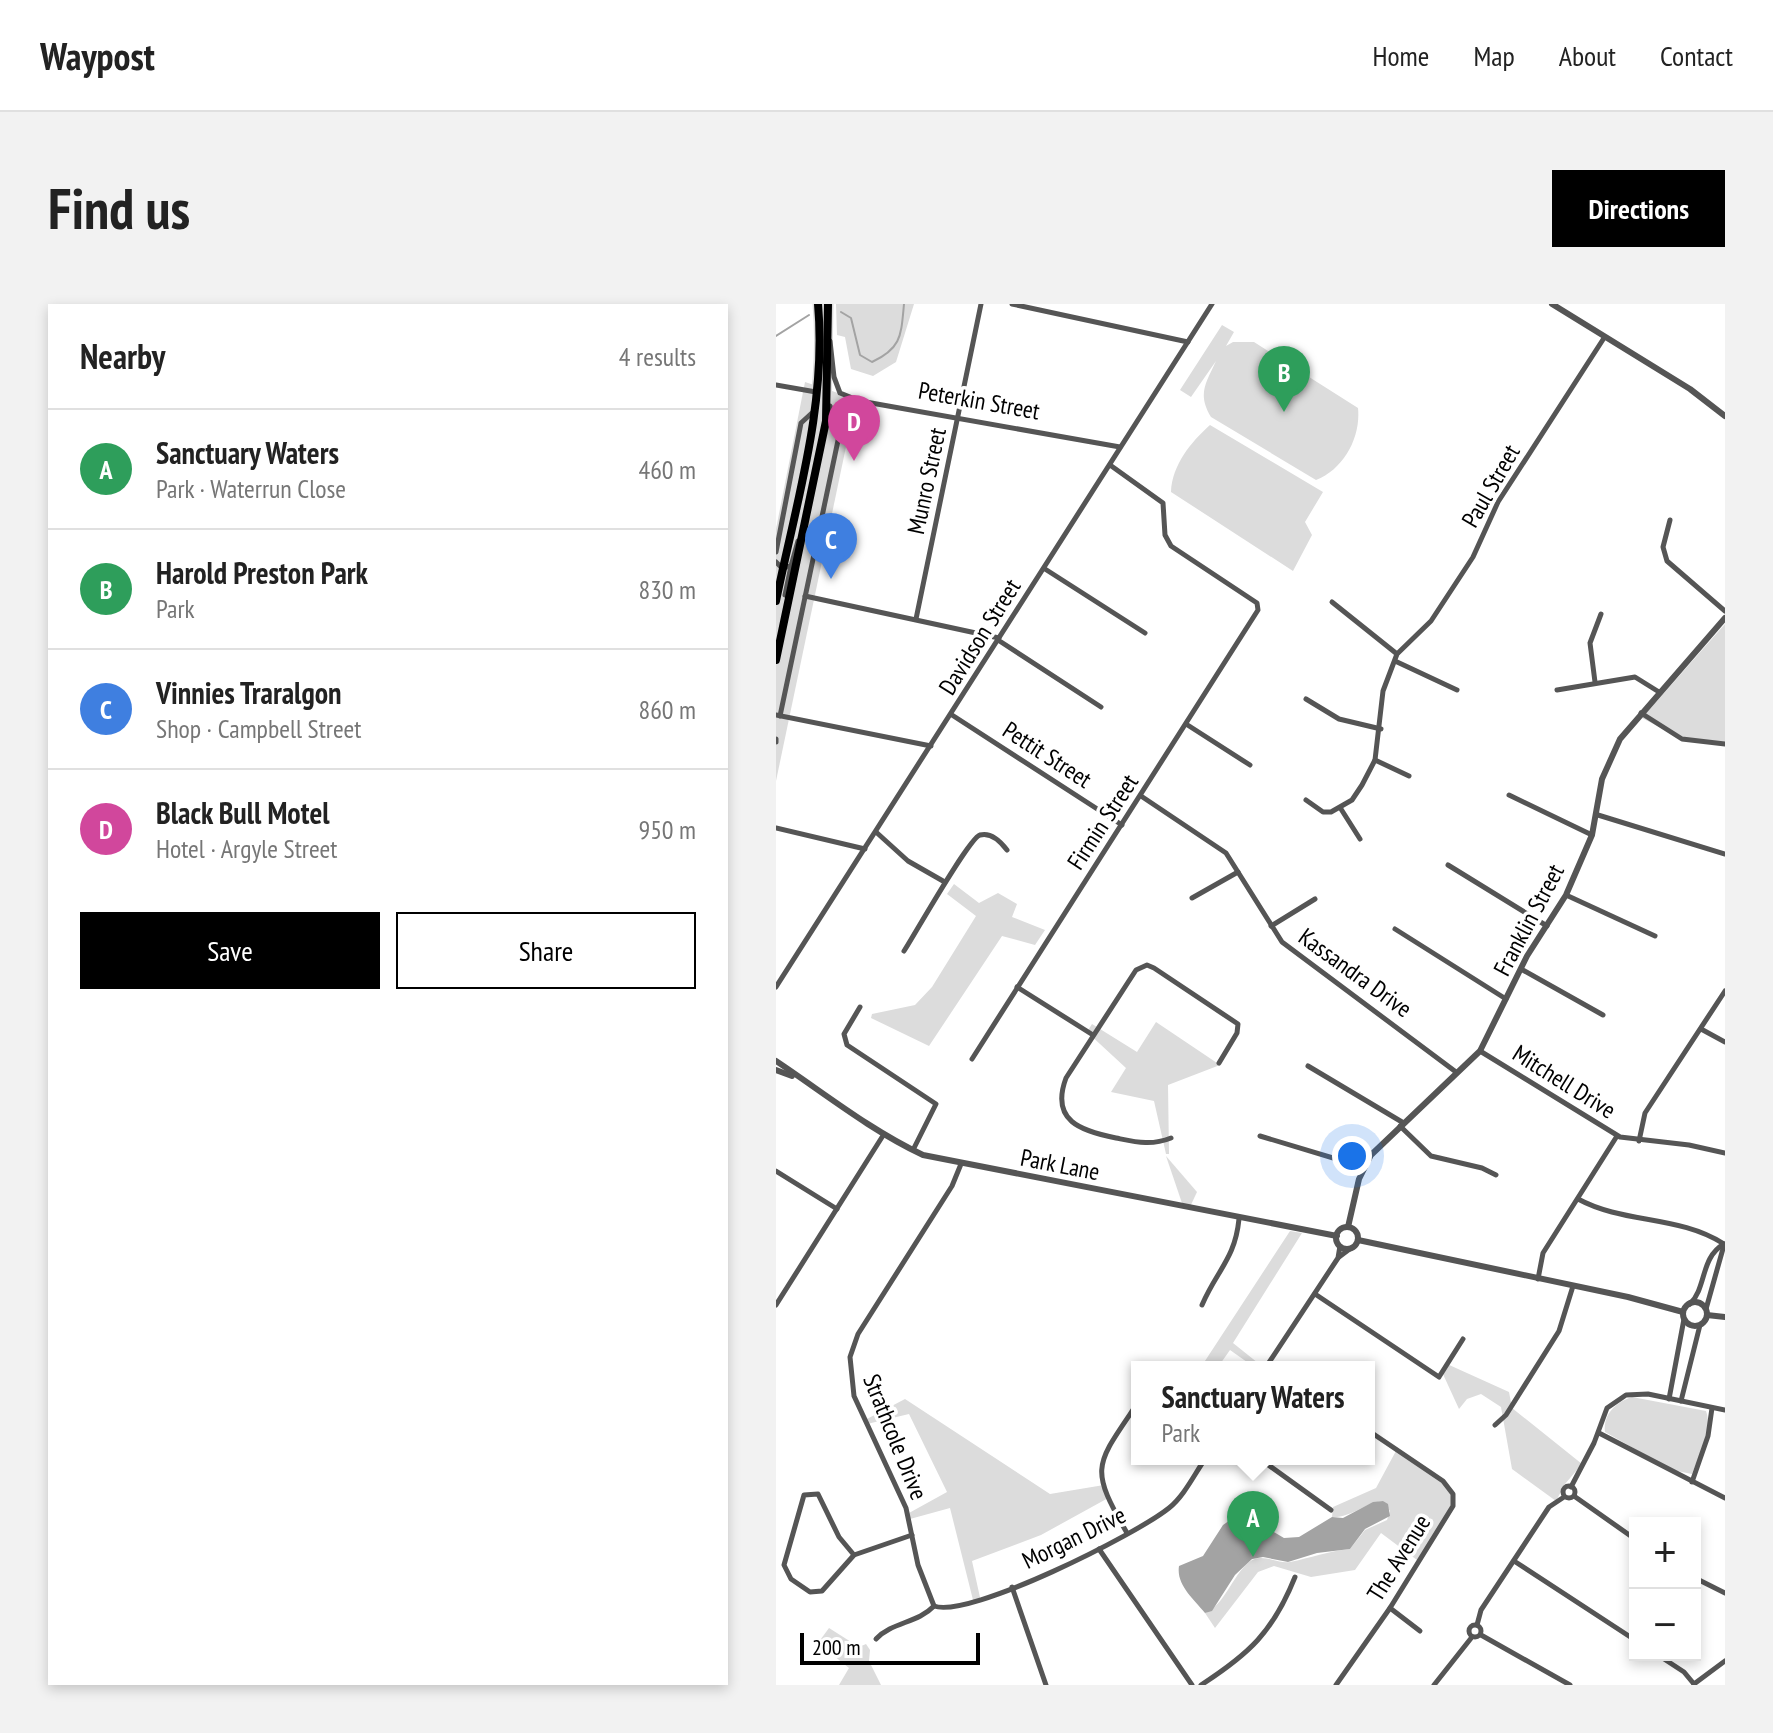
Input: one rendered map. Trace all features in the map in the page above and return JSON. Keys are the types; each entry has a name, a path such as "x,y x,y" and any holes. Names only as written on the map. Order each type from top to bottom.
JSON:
{"highway":[{"path":"781,596 803,534 830,421 830,340 818,304"},
{"path":"802,487 828,304"},
{"path":"817,392 828,393"},
{"path":"776,660 783,565 819,423 830,421"}],"street":[{"name":"Munro Street","path":"916,619 981,304"},
{"path":"1012,304 1188,342"},
{"name":"Davidson Street","path":"776,987 1212,304"},
{"path":"1552,304 1690,389 1725,416"},
{"name":"Paul Street","path":"1396,658 1431,621 1473,557 1498,502 1604,338"},
{"path":"830,340 840,393 860,401"},
{"path":"776,385 817,392"},
{"name":"Peterkin Street","path":"860,401 1120,447"},
{"path":"860,401 849,404 838,433 778,715 931,746"},
{"path":"776,552 801,423 814,411"},
{"path":"830,421 838,433"},
{"name":"Firmin Street","path":"972,1059 1254,621 1257,603 1171,546 1165,535 1163,503 1110,465"},
{"path":"1670,520 1663,547 1667,561 1725,611"},
{"path":"783,565 803,534"},
{"path":"1045,569 1145,633"},
{"path":"805,596 998,639 1101,707"},
{"path":"1332,602 1396,658 1457,690"},
{"path":"1595,682 1590,643 1601,614"},
{"name":"Franklin Street","path":"1348,1227 1363,1167 1401,1124 1480,1051 1521,969 1566,895 1592,835 1602,779 1613,753 1640,713 1725,618"},
{"path":"1306,800 1323,812 1341,809 1352,800 1375,760 1383,691 1396,658"},
{"path":"1557,690 1635,677 1659,692"},
{"path":"1306,699 1339,719 1381,729"},
{"path":"1640,713 1682,739 1725,744"},
{"name":"Pettit Street","path":"952,715 1122,825"},
{"path":"1186,724 1250,765"},
{"path":"1375,760 1409,776"},
{"path":"1509,795 1592,835"},
{"name":"Kassandra Drive","path":"1141,796 1226,853 1282,942 1456,1072"},
{"path":"1341,809 1360,839"},
{"path":"1598,815 1725,854"},
{"path":"776,828 865,849"},
{"path":"876,832 908,861 943,881"},
{"path":"904,951 943,881 979,835 990,836 1007,850"},
{"path":"1448,865 1547,926"},
{"path":"1192,898 1238,872"},
{"path":"1566,895 1655,936"},
{"path":"1271,926 1315,899"},
{"path":"1395,929 1507,1000"},
{"path":"1171,1138 1145,1144 1083,1132 1069,1119 1061,1098 1062,1087 1131,976 1147,965 1238,1024 1237,1033 1219,1063"},
{"path":"1521,969 1603,1015"},
{"path":"1017,987 1093,1035"},
{"path":"1639,1141 1645,1113 1725,991"},
{"path":"860,1007 842,1040 936,1104 913,1150"},
{"path":"1701,1029 1722,1041 1725,1032"},
{"name":"Mitchell Drive","path":"1480,1051 1617,1136 1725,1153"},
{"name":"Park Lane","path":"776,1061 796,1078 913,1150 961,1164 1337,1236"},
{"path":"1308,1066 1401,1124 1431,1156 1482,1168 1496,1175"},
{"name":"Park Lane","path":"776,1070 796,1078"},
{"path":"776,1305 884,1134"},
{"path":"1260,1136 1363,1167"},
{"path":"1538,1279 1543,1253 1617,1136"},
{"name":"Strathcole Drive","path":"934,1606 926,1590 906,1508 854,1396 850,1357 858,1334 952,1186 961,1164"},
{"path":"776,1171 837,1209"},
{"path":"1578,1199 1598,1209 1686,1225 1724,1243"},
{"path":"1202,1305 1214,1276 1235,1249 1239,1219"},
{"path":"1271,1361 1338,1258 1358,1240 1357,1233 1348,1227 1339,1230 1337,1236 1340,1246 1338,1258"},
{"path":"1358,1240 1573,1286 1684,1316 1691,1326 1700,1325"},
{"path":"1669,1399 1684,1316 1697,1294 1709,1259 1724,1243"},
{"path":"1681,1401 1690,1357 1706,1312 1724,1243"},
{"path":"1340,1246 1351,1248"},
{"path":"1495,1425 1506,1415 1559,1331 1573,1286"},
{"path":"1315,1294 1439,1377 1463,1339"},
{"path":"1690,1304 1698,1303 1706,1312 1725,1317"},
{"path":"1679,1354 1690,1357"},
{"path":"1629,1535 1574,1496 1571,1487 1599,1433 1607,1408 1626,1395 1669,1399 1725,1410"},
{"path":"1692,1482 1708,1436 1712,1408"},
{"path":"1127,1533 1105,1495 1100,1465 1131,1414"},
{"path":"1599,1433 1725,1498"},
{"name":"The Avenue","path":"1336,1685 1390,1608 1453,1506 1453,1494 1443,1481 1375,1435"},
{"name":"Morgan Drive","path":"876,1639 892,1627 925,1614 934,1606 948,1608 1012,1587 1059,1570 1099,1549 1174,1504 1201,1465"},
{"path":"1268,1465 1331,1510"},
{"path":"1564,1497 1564,1489 1571,1487"},
{"path":"854,1555 839,1537 818,1494 804,1495 784,1565 791,1579 816,1594 836,1579 854,1555 912,1535"},
{"path":"1570,1685 1481,1635 1477,1625 1481,1610 1549,1507 1564,1497 1574,1496"},
{"path":"1099,1549 1192,1685"},
{"path":"1514,1561 1629,1636"},
{"path":"1201,1685 1245,1657 1286,1600 1295,1577"},
{"path":"1701,1581 1725,1593"},
{"path":"1012,1587 1046,1684 1038,1685"},
{"path":"1390,1608 1420,1631"},
{"path":"1472,1637 1470,1627 1477,1625"},
{"path":"1434,1685 1472,1637 1481,1635"},
{"path":"1667,1661 1684,1672 1694,1685 1725,1661"}],"shaded area":[{"path":"836,304 914,304 896,362 873,376 851,369 845,337 837,335"},
{"path":"1222,325 1234,332 1226,346 1233,342 1254,342 1358,408 1357,430 1349,451 1326,475 1316,480 1211,417 1204,395 1206,382 1216,361 1191,397 1180,390"},
{"path":"805,382 856,399 776,781 776,529"},
{"path":"1210,425 1323,492 1305,522 1312,535 1293,571 1171,492 1175,473 1184,455"},
{"path":"1725,624 1725,743 1682,739 1642,718"},
{"path":"954,884 979,903 998,893 1017,904 1012,917 1045,930 1035,945 1002,936 929,1046 871,1018 872,1014 915,1005 932,987 976,916 947,894"},
{"path":"1156,1022 1220,1065 1168,1085 1169,1154 1166,1154 1154,1101 1111,1092 1126,1068 1087,1032 1092,1024 1137,1052"},
{"path":"1166,1156 1197,1192 1189,1209 1184,1209"},
{"path":"1290,1231 1302,1233 1233,1343 1256,1361 1246,1361 1230,1350 1222,1361 1205,1361"},
{"path":"1447,1364 1509,1392 1512,1408 1582,1464 1565,1484 1556,1501 1512,1469 1501,1407 1481,1394 1467,1399 1459,1409 1442,1372"},
{"path":"1632,1397 1706,1411 1708,1426 1692,1474 1672,1470 1605,1432 1606,1420 1612,1410"},
{"path":"905,1399 1050,1494 1104,1485 1110,1497 1041,1535 972,1561 981,1602 974,1604 950,1508 910,1519 909,1513 947,1492 909,1414 867,1424 865,1420"},
{"path":"1397,1449 1443,1481 1453,1494 1453,1506 1417,1560 1381,1533 1355,1570 1311,1577 1274,1566 1258,1572 1215,1628 1205,1613 1223,1598 1249,1562 1264,1558 1290,1562 1350,1549 1365,1530 1387,1520 1390,1511 1383,1501 1339,1517 1332,1517 1333,1507 1376,1488"},
{"path":"1373,1502 1388,1504 1390,1516 1365,1529 1350,1549 1317,1553 1288,1562 1263,1557 1252,1559 1235,1575 1212,1611 1205,1613 1180,1579 1179,1566 1203,1556 1223,1525 1236,1516 1250,1518 1284,1538 1299,1537 1332,1517 1343,1518"},
{"path":"829,1628 859,1647 866,1644 870,1650 869,1661 881,1685 839,1685 849,1668 818,1643"}],"waterway":[{"path":"841,312 851,318 860,355 872,362 895,346 904,304"},
{"path":"776,336 809,315"}],"place":[{"name":"Harold Preston Park","path":"1284,412"},
{"name":"Black Bull Motel","path":"854,461"},
{"name":"Vinnies Traralgon","path":"831,579"},
{"name":"Sanctuary Waters","path":"1253,1557"}]}
